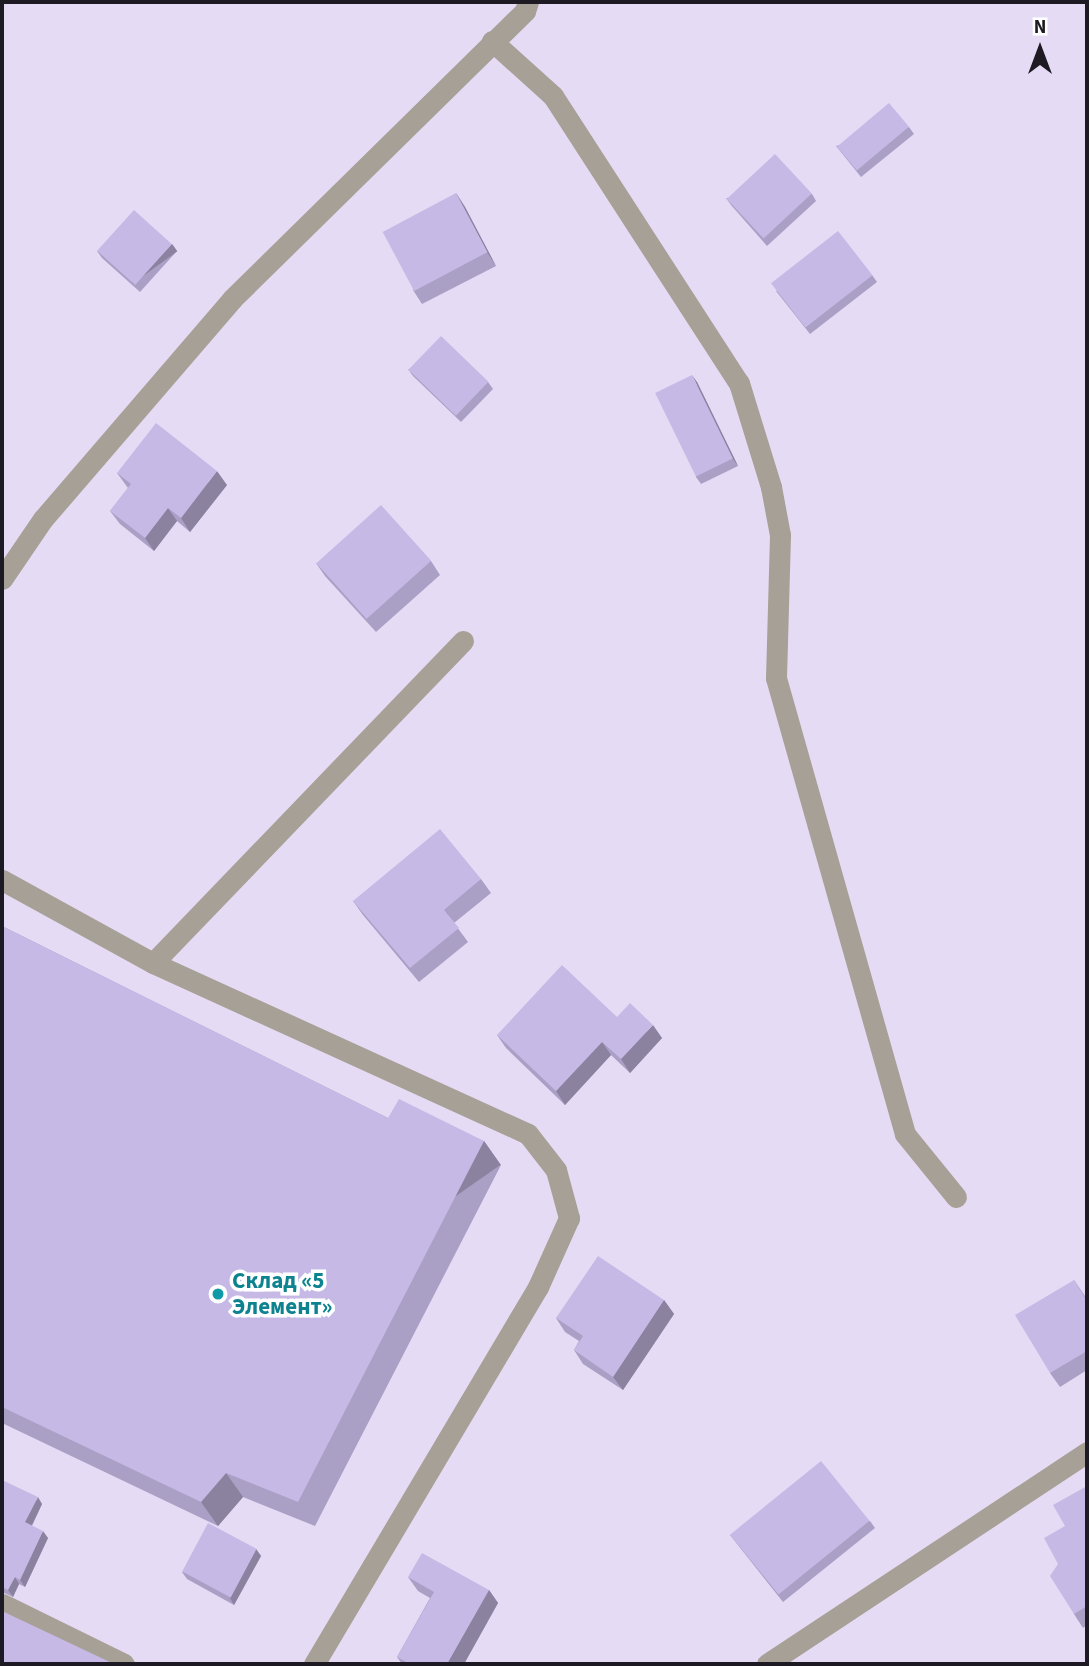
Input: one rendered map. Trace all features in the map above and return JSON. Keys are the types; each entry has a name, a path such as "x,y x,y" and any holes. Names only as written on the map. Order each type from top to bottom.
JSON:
{"street":[{"path":"2,579 43,519 232,299 525,11 528,2"},
{"path":"492,41 553,96 739,383 771,487 780,535 776,678 905,1134 956,1197"},
{"path":"153,962 463,641"},
{"path":"2,880 153,962 528,1134 556,1170 569,1217 538,1287 314,1664"},
{"path":"767,1664 1087,1452"},
{"path":"2,1604 124,1664"}],"building":[{"path":"889,103 909,127 857,170 837,147"},
{"path":"775,154 812,193 764,239 727,199"},
{"path":"456,193 487,252 414,291 383,232"},
{"path":"134,210 172,244 135,285 97,251"},
{"path":"838,231 872,275 805,327 771,283"},
{"path":"441,336 488,382 456,416 408,370"},
{"path":"692,375 733,459 696,477 655,393"},
{"path":"156,423 217,471 181,518 168,508 145,538 110,511 131,484 117,473"},
{"path":"381,505 431,561 367,619 316,563"},
{"path":"440,829 481,879 444,910 459,928 410,968 353,901"},
{"name":"Склад «5 Элемент»","path":"2,926 388,1118 399,1099 484,1141 298,1502 226,1473 201,1502 2,1407"},
{"path":"562,965 617,1017 630,1003 653,1025 621,1059 602,1042 556,1091 497,1035"},
{"path":"598,1256 664,1300 613,1377 574,1350 583,1336 556,1318"},
{"path":"1074,1280 1087,1301 1087,1351 1050,1373 1015,1315"},
{"path":"821,1461 869,1521 779,1594 730,1535"},
{"path":"2,1480 38,1497 25,1522 43,1531 20,1580 15,1577 8,1590 2,1587"},
{"path":"1087,1486 1087,1606 1074,1614 1050,1576 1058,1564 1044,1538 1065,1526 1053,1505"},
{"path":"208,1523 257,1549 231,1597 182,1572"},
{"path":"422,1553 489,1590 447,1664 410,1664 397,1657 434,1592 408,1577"},
{"path":"2,1611 114,1664 2,1664"}],"place":[{"name":"Склад «5 Элемент»","path":"218,1294"}]}
